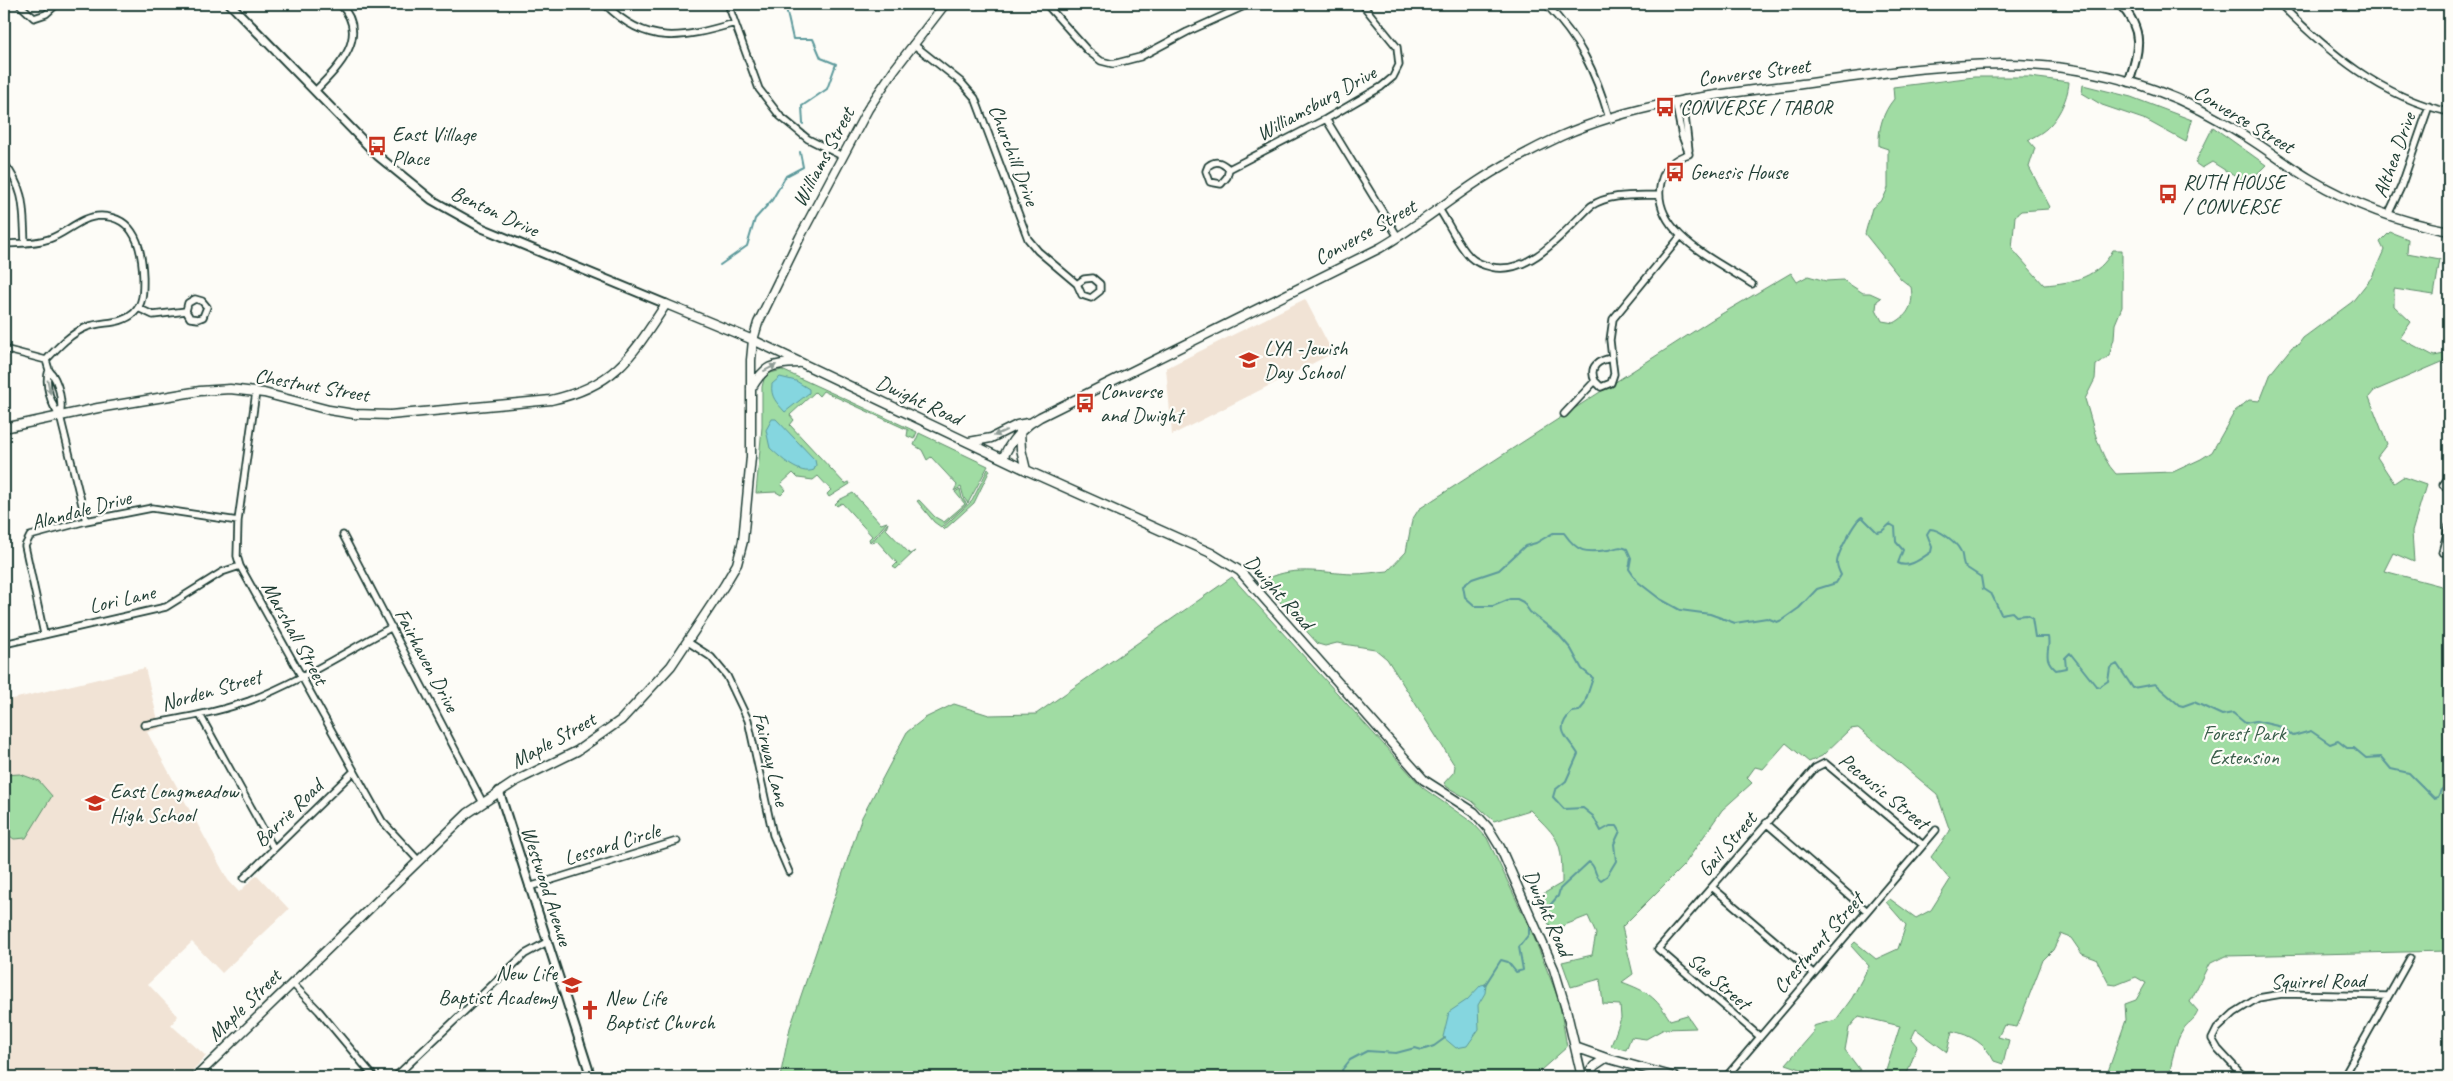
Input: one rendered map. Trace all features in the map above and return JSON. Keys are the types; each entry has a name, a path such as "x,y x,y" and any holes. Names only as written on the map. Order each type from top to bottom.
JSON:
{"main road":[{"name":"Williams Street","path":"753,340 758,324 797,243 868,109 913,44 945,4"},
{"name":"Converse Street","path":"1002,458 1010,443 1031,422 1398,237 1481,180 1533,150 1569,133 1610,118 1679,100 1979,63 2054,66 2084,71 2129,82 2171,96 2237,130 2310,179 2349,199 2388,215 2449,231"},
{"name":"Dwight Road","path":"666,304 753,340 1026,470 1211,553 1233,566 1251,582 1304,647 1424,780 1438,792 1461,803 1479,817 1500,847 1548,955 1564,1001 1582,1077"},
{"name":"Chestnut Street","path":"4,428 200,391 230,389 256,392 354,414 390,415 551,400 576,395 608,377 629,358 666,304"},
{"name":"Maple Street","path":"196,1077 418,860 482,802 499,791 577,751 621,720 649,691 688,642 741,554 751,457 750,391 753,340"},
{"path":"750,391 760,375 769,367 801,363"},
{"path":"969,442 991,438 1017,425 1031,422"},
{"path":"1020,432 1021,449 1026,470"},
{"path":"1575,1047 1606,1058 1675,1077"},
{"path":"1587,1077 1594,1066 1606,1058"}],"street":[{"path":"19,4 34,18 46,14 57,4"},
{"name":"Benton Drive","path":"230,4 386,164 418,190 450,211 482,228 666,304"},
{"path":"315,91 337,70 349,50 351,26 348,15 340,4"},
{"path":"606,4 628,23 659,36 691,35 735,23"},
{"path":"728,4 759,89 780,116 808,139 842,156"},
{"path":"1046,4 1096,58 1117,64 1140,57 1187,32 1250,4"},
{"name":"Williamsburg Drive","path":"1229,169 1222,163 1216,162 1208,166 1206,171 1210,182 1218,185 1226,180 1229,169 1326,119 1387,83 1397,71 1399,55 1397,47 1362,4"},
{"path":"1546,4 1566,24 1585,54 1610,118"},
{"path":"1552,10 1558,4"},
{"path":"2120,4 2130,15 2138,34 2138,53 2129,82"},
{"path":"2280,4 2323,46 2351,67 2390,90 2449,112"},
{"name":"Churchill Drive","path":"913,44 973,95 981,111 1028,239 1038,251 1077,284 1079,292 1085,298 1093,298 1100,291 1100,284 1093,278 1084,278 1077,284"},
{"path":"1679,100 1689,135 1689,154 1676,158 1668,166 1662,178 1658,195 1668,221 1680,237 1752,284"},
{"name":"Althea Drive","path":"2388,215 2401,187 2429,106"},
{"path":"1326,119 1398,237"},
{"path":"4,163 22,193 25,243"},
{"path":"1439,209 1463,249 1475,262 1493,268 1507,268 1520,266 1533,258 1599,202 1616,197 1658,195"},
{"path":"4,244 25,243 51,238 78,223 96,216 114,218 123,223 134,234 142,256 143,296 138,308 123,320 94,325 81,330 64,342 46,360"},
{"path":"1612,358 1596,363 1592,372 1595,381 1601,386 1611,383 1614,374 1610,340 1613,319 1680,237"},
{"path":"138,308 153,315 186,311"},
{"path":"4,349 46,360"},
{"path":"46,360 49,370 55,378 61,403 60,416 86,521"},
{"path":"1564,414 1595,381"},
{"name":"Marshall Street","path":"256,392 238,521 238,556 240,566 382,822 418,860"},
{"path":"2449,477 2443,485 2449,489"},
{"name":"Alandale Drive","path":"44,634 25,546 30,536 86,521 152,508 238,521"},
{"path":"2449,526 2442,552 2449,554"},
{"name":"Fairhaven Drive","path":"343,535 482,802"},
{"name":"Lori Lane","path":"4,644 166,607 222,572 240,566"},
{"name":"Norden Street","path":"144,725 200,715 246,702 300,677 392,627"},
{"name":"Fairway Lane","path":"688,642 711,657 727,676 748,720 773,835 789,872"},
{"path":"200,715 274,849"},
{"name":"Gail Street","path":"1658,949 1766,823 1815,768 1823,763"},
{"name":"Pecousic Street","path":"1823,763 1832,767 1924,845"},
{"name":"Barrie Road","path":"244,878 353,772"},
{"name":"Westwood Avenue","path":"499,791 591,1077"},
{"path":"1766,823 1867,911"},
{"name":"Crestmont Street","path":"1726,1077 1936,830"},
{"name":"Lessard Circle","path":"529,887 677,841"},
{"path":"1712,887 1813,973"},
{"path":"396,1077 526,954 547,942"},
{"name":"Sue Street","path":"1658,949 1759,1036"},
{"path":"2343,1077 2410,958"},
{"path":"292,983 319,1011 374,1077"},
{"name":"Squirrel Road","path":"2244,1077 2212,1041 2215,1031 2250,1001 2271,996 2388,996"}],"shaded area":[{"name":"LYA -Jewish Day School","path":"1305,299 1333,353 1172,435 1166,368"},
{"name":"East Longmeadow High School","path":"145,668 160,728 147,732 228,880 239,892 257,875 289,909 222,973 192,942 148,984 178,1016 171,1025 206,1056 187,1077 4,1077 4,701"}],"green space":[{"name":"Forest Park Extension","path":"1974,77 2030,77 2069,82 2064,103 2057,116 2047,128 2028,140 2035,148 2029,167 2050,207 2048,209 2021,211 2015,216 2012,249 2044,285 2084,277 2100,267 2113,250 2122,250 2122,307 2115,324 2114,339 2109,356 2096,365 2095,379 2085,399 2100,449 2116,474 2173,472 2212,452 2235,411 2249,400 2260,401 2271,373 2292,347 2298,345 2303,338 2352,302 2372,277 2384,250 2380,242 2390,232 2408,239 2407,253 2440,259 2434,295 2394,289 2394,306 2411,322 2400,338 2434,356 2449,353 2449,359 2374,391 2369,397 2387,444 2377,457 2394,483 2403,477 2426,485 2412,532 2414,562 2393,553 2384,571 2449,588 2449,951 2225,956 2209,964 2190,1002 2198,1011 2177,1041 2169,1077 2106,1077 2126,1020 2125,1004 2136,1000 2146,983 2136,977 2116,985 2109,984 2096,959 2082,954 2071,938 2061,934 2053,950 2043,960 2017,1027 2004,1025 1998,1037 2009,1040 2003,1064 1994,1061 1982,1045 1965,1035 1952,1031 1947,1052 1916,1029 1911,1039 1917,1046 1906,1077 1884,1077 1900,1026 1859,1016 1849,1028 1845,1050 1860,1070 1857,1077 1815,1077 1809,1072 1786,1064 1814,1032 1813,1026 1836,1020 1852,998 1869,966 1851,946 1855,942 1876,959 1898,949 1906,925 1886,902 1890,899 1916,918 1931,910 1950,880 1931,857 1950,831 1937,794 1858,728 1850,729 1822,756 1809,762 1786,743 1763,769 1755,767 1747,778 1752,783 1722,810 1684,865 1622,927 1633,974 1622,982 1650,996 1660,1005 1670,1020 1687,1015 1696,1028 1664,1029 1646,1039 1631,1037 1626,1050 1611,1046 1621,1018 1620,1005 1603,1004 1600,979 1571,987 1562,962 1592,955 1596,934 1588,916 1552,930 1536,898 1562,883 1560,849 1548,828 1530,810 1494,821 1472,801 1447,787 1444,783 1454,772 1455,766 1387,659 1375,649 1337,643 1325,646 1318,644 1262,582 1273,576 1295,571 1353,574 1388,571 1406,552 1412,520 1419,509 1713,319 1791,273 1797,282 1808,276 1826,281 1843,280 1863,293 1870,293 1881,298 1877,301 1876,309 1882,321 1894,323 1899,320 1907,313 1911,304 1911,287 1901,279 1865,234 1872,208 1883,199 1888,188 1888,149 1879,146 1879,133 1882,121 1894,99 1893,87"},
{"path":"2083,85 2131,97 2192,120 2186,142 2146,120 2102,105 2082,93"},
{"path":"2213,127 2266,165 2247,184 2212,162 2202,168 2195,163"},
{"path":"782,370 917,432 914,439 907,436 908,430 823,391 819,396 815,392 790,415 794,420 790,425 845,484 849,482 850,484 829,497 827,494 831,490 818,476 813,480 798,478 793,473 781,484 786,490 781,495 776,492 756,493 762,427 762,387 764,379 770,373"},
{"path":"919,433 988,466 968,503 964,498 961,487 954,491 957,485 931,457 927,460 922,450 914,445"},
{"path":"988,469 990,470 974,503 944,530 942,528 972,501"},
{"path":"960,489 962,498 967,504 941,527 934,522 917,501 919,500 935,517 944,522 965,504 955,492"},
{"path":"853,493 881,524 887,522 870,542 869,539 872,536 842,503 837,506 835,504"},
{"path":"888,523 886,529 910,554 915,551 896,569 893,567 897,563 877,541 871,543"},
{"path":"1232,577 1423,788 1473,823 1487,838 1533,935 1559,1000 1567,1047 1533,1077 780,1077 790,1028 862,817 907,732 925,718 954,704 989,715 1036,714"},
{"path":"20,774 39,781 52,796 26,838 14,839 4,832 4,775"}],"water":[{"path":"780,377 796,381 809,389 809,393 785,412 779,406 772,393 772,384"},
{"path":"772,419 776,419 815,460 814,470 808,471 796,468 770,448 766,430"},
{"path":"1486,984 1485,993 1478,1005 1479,1029 1467,1046 1456,1048 1443,1037 1449,1012 1467,1000 1481,985"}],"waterway":[{"path":"785,4 793,39 813,39 821,58 836,64 827,89 802,106 803,124"},
{"path":"720,265 747,246 755,219 772,200 786,176 803,167 800,152"},
{"path":"1545,911 1558,896 1560,889 1589,862 1601,880 1607,876 1616,861 1614,844 1620,831 1617,826 1610,826 1601,831 1593,816 1583,808 1564,809 1553,797 1555,790 1566,781 1578,754 1564,734 1563,724 1572,712 1579,711 1584,705 1593,678 1582,669 1571,649 1558,634 1530,612 1523,602 1517,599 1510,599 1493,606 1475,606 1465,597 1463,586 1472,579 1499,570 1525,546 1536,543 1553,533 1564,533 1574,545 1583,550 1600,551 1619,547 1627,549 1631,558 1629,569 1638,582 1660,599 1680,610 1710,614 1735,623 1767,618 1777,622 1799,608 1817,589 1836,583 1841,575 1837,563 1840,552 1851,530 1862,517 1877,532 1882,531 1890,524 1895,527 1896,542 1903,550 1898,563 1907,565 1931,552 1932,547 1927,534 1930,529 1938,531 1947,536 1958,547 1962,553 1964,566 1981,577 1983,589 1992,595 2001,614 2012,612 2016,616 2027,615 2032,618 2035,637 2048,637 2047,654 2051,665 2056,670 2066,668 2065,658 2070,653 2096,686 2099,687 2108,681 2110,668 2117,664 2133,688 2155,684 2179,705 2183,706 2194,702 2222,715 2233,713 2245,723 2256,721 2282,727 2293,736 2311,731 2330,744 2338,741 2347,748 2354,748 2366,758 2381,757 2391,769 2409,773 2434,798 2438,797 2441,790 2449,783"},
{"path":"1485,985 1501,960 1508,962 1516,972 1523,970 1519,947 1529,934 1529,925"},
{"path":"1343,1077 1342,1070 1350,1060 1367,1051 1396,1053 1415,1048 1422,1050 1434,1046 1445,1038"}],"place":[{"name":"CONVERSE / TABOR","path":"1665,107"},
{"name":"East Village Place","path":"377,146"},
{"name":"Genesis House","path":"1675,172"},
{"name":"RUTH HOUSE / CONVERSE","path":"2168,194"},
{"name":"LYA -Jewish Day School","path":"1249,360"},
{"name":"Converse and Dwight","path":"1085,403"},
{"name":"East Longmeadow High School","path":"95,803"},
{"name":"New Life Baptist Academy","path":"572,985"},
{"name":"New Life Baptist Church","path":"590,1010"}]}
